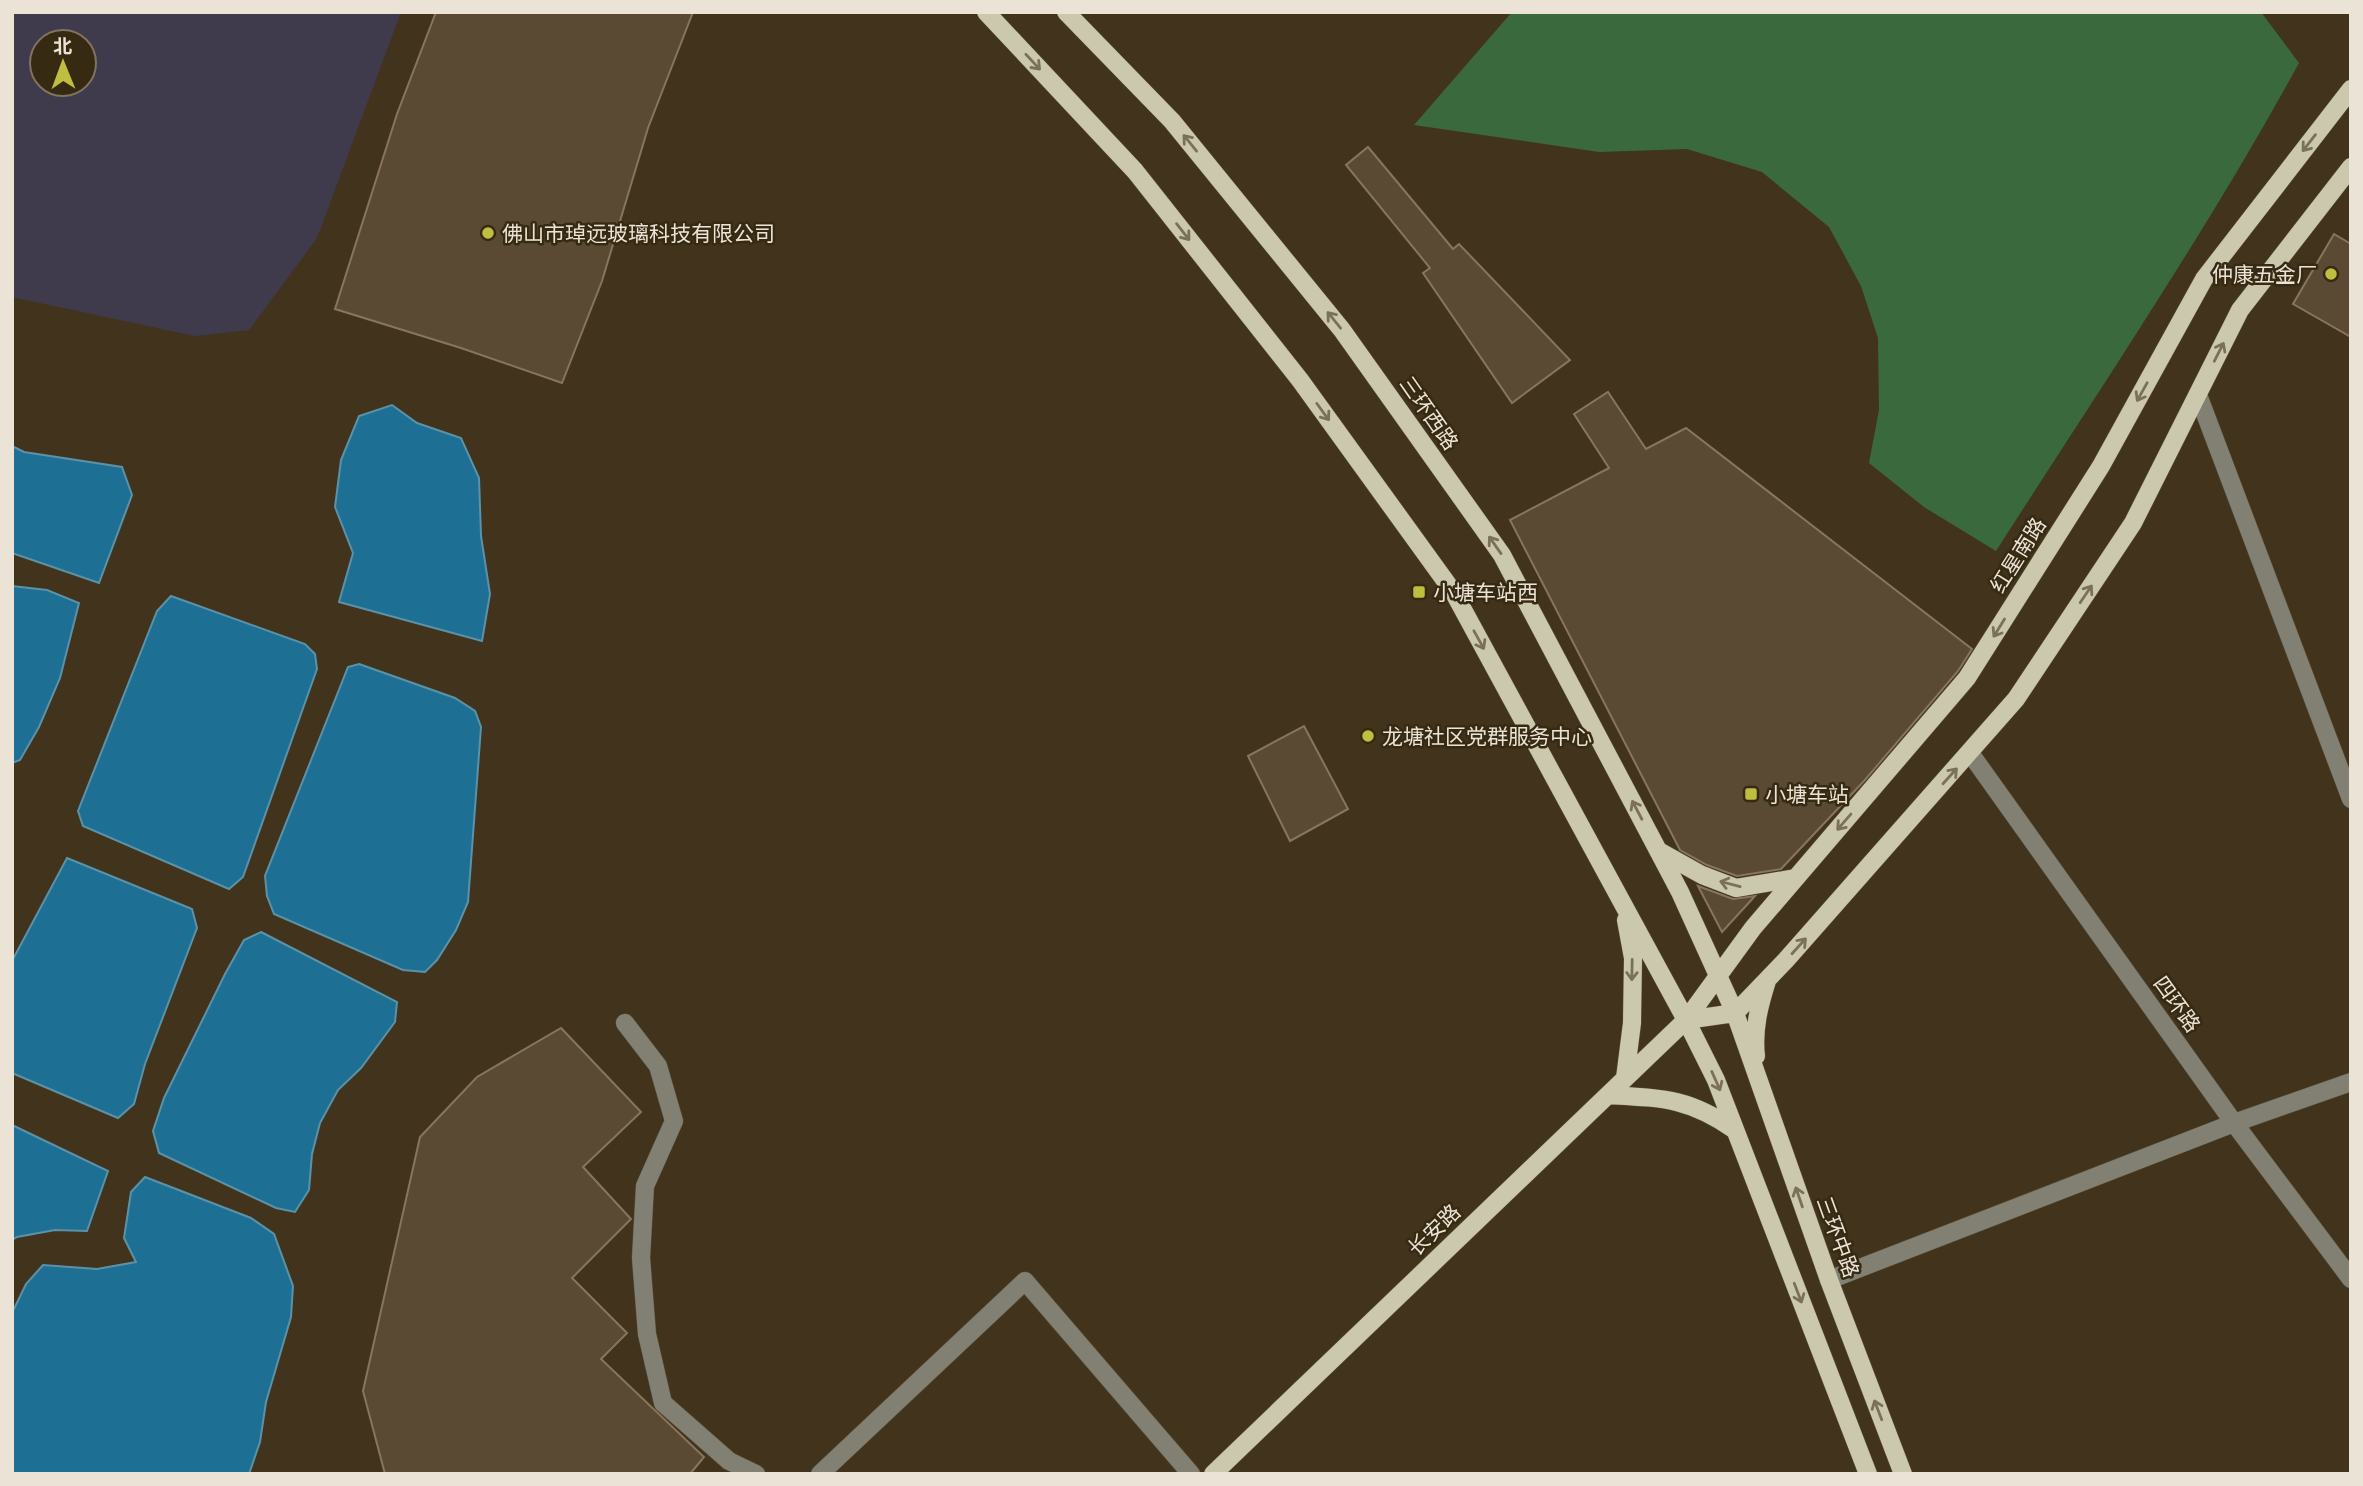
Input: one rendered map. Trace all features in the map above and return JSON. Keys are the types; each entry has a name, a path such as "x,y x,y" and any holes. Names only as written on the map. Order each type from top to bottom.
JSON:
{"main road":[{"path":"986,12 1135,171 1300,380 1454,593 1716,1080 1868,1474"},
{"name":"三环西路","path":"1066,12 1172,121 1333,319 1502,555 1659,851 1718,976"},
{"name":"红星南路","path":"1686,1020 1753,928 1967,678 2102,466 2204,279 2351,89"},
{"path":"1686,1020 1735,1013 1970,754 2016,699 2133,523 2240,310 2351,167"},
{"path":"1659,851 1702,875 1736,888 1796,878"},
{"path":"1623,903 1633,957 1632,1023 1625,1079"},
{"name":"三环中路","path":"1718,976 1735,1013 1829,1280 1903,1474"},
{"path":"1759,1081 1755,1042 1759,1009 1767,979"},
{"name":"长安路","path":"1213,1474 1686,1020"},
{"path":"1608,1095 1659,1098 1693,1105 1714,1115 1735,1130"}],"street":[{"path":"2198,395 2351,799"},
{"name":"四环路","path":"1970,754 2234,1123 2351,1279"},
{"path":"625,1023 658,1066 674,1121 645,1186 642,1258 648,1334 663,1403 729,1461 756,1474"},
{"path":"1829,1280 2234,1123 2351,1082"},
{"path":"820,1474 1025,1281 1191,1474"}],"shaded area":[{"path":"12,12 401,12 317,238 249,330 195,336 12,297"}],"green space":[{"path":"1512,12 2261,12 2299,63 2190,249 1996,551 1924,507 1869,463 1879,410 1878,338 1861,286 1829,227 1762,172 1687,149 1599,152 1414,125"}],"water":[{"path":"392,405 417,423 461,438 479,478 481,536 490,594 482,641 339,602 353,553 335,507 341,460 359,416"},
{"path":"12,446 24,452 122,467 132,495 99,583 12,553"},
{"path":"12,586 47,590 79,603 60,678 39,727 20,760 12,763"},
{"path":"171,596 305,644 315,654 317,669 243,877 229,889 83,826 78,811 157,611"},
{"path":"359,664 455,698 475,711 481,727 468,902 456,930 437,960 425,972 403,970 274,914 267,896 265,876 348,667"},
{"path":"67,858 192,909 197,928 145,1064 134,1104 118,1118 12,1073 12,961"},
{"path":"261,932 397,1002 395,1022 361,1068 338,1090 320,1123 312,1154 309,1190 295,1212 276,1208 159,1153 153,1131 164,1098 225,974 244,940"},
{"path":"12,1125 108,1171 87,1231 55,1230 12,1240"},
{"path":"145,1177 251,1218 274,1234 293,1286 291,1317 266,1402 260,1442 249,1474 12,1474 12,1313 26,1284 43,1265 97,1269 136,1262 124,1238 131,1192"}],"building":[{"name":"佛山市琸远玻璃科技有限公司","path":"436,12 693,12 648,128 602,281 562,383 335,309 397,114"},
{"path":"1368,147 1453,249 1459,244 1570,360 1512,403 1423,273 1430,268 1346,165"},
{"name":"仲康五金厂","path":"2334,234 2351,244 2351,337 2293,304"},
{"name":"小塘车站","path":"1608,392 1646,449 1686,428 1972,649 1958,671 1864,781 1781,869 1737,876 1707,865 1680,850 1510,520 1609,468 1574,414"},
{"path":"1304,726 1348,809 1290,841 1248,756"},
{"path":"1698,886 1733,899 1755,896 1722,932"},
{"path":"561,1028 641,1112 583,1167 631,1219 572,1278 627,1333 601,1359 704,1457 690,1474 385,1474 363,1391 420,1137 477,1077"}],"place":[{"name":"佛山市琸远玻璃科技有限公司","path":"488,233"},
{"name":"仲康五金厂","path":"2331,274"},
{"name":"小塘车站西","path":"1419,592"},
{"name":"龙塘社区党群服务中心","path":"1368,736"},
{"name":"小塘车站","path":"1751,794"}]}
